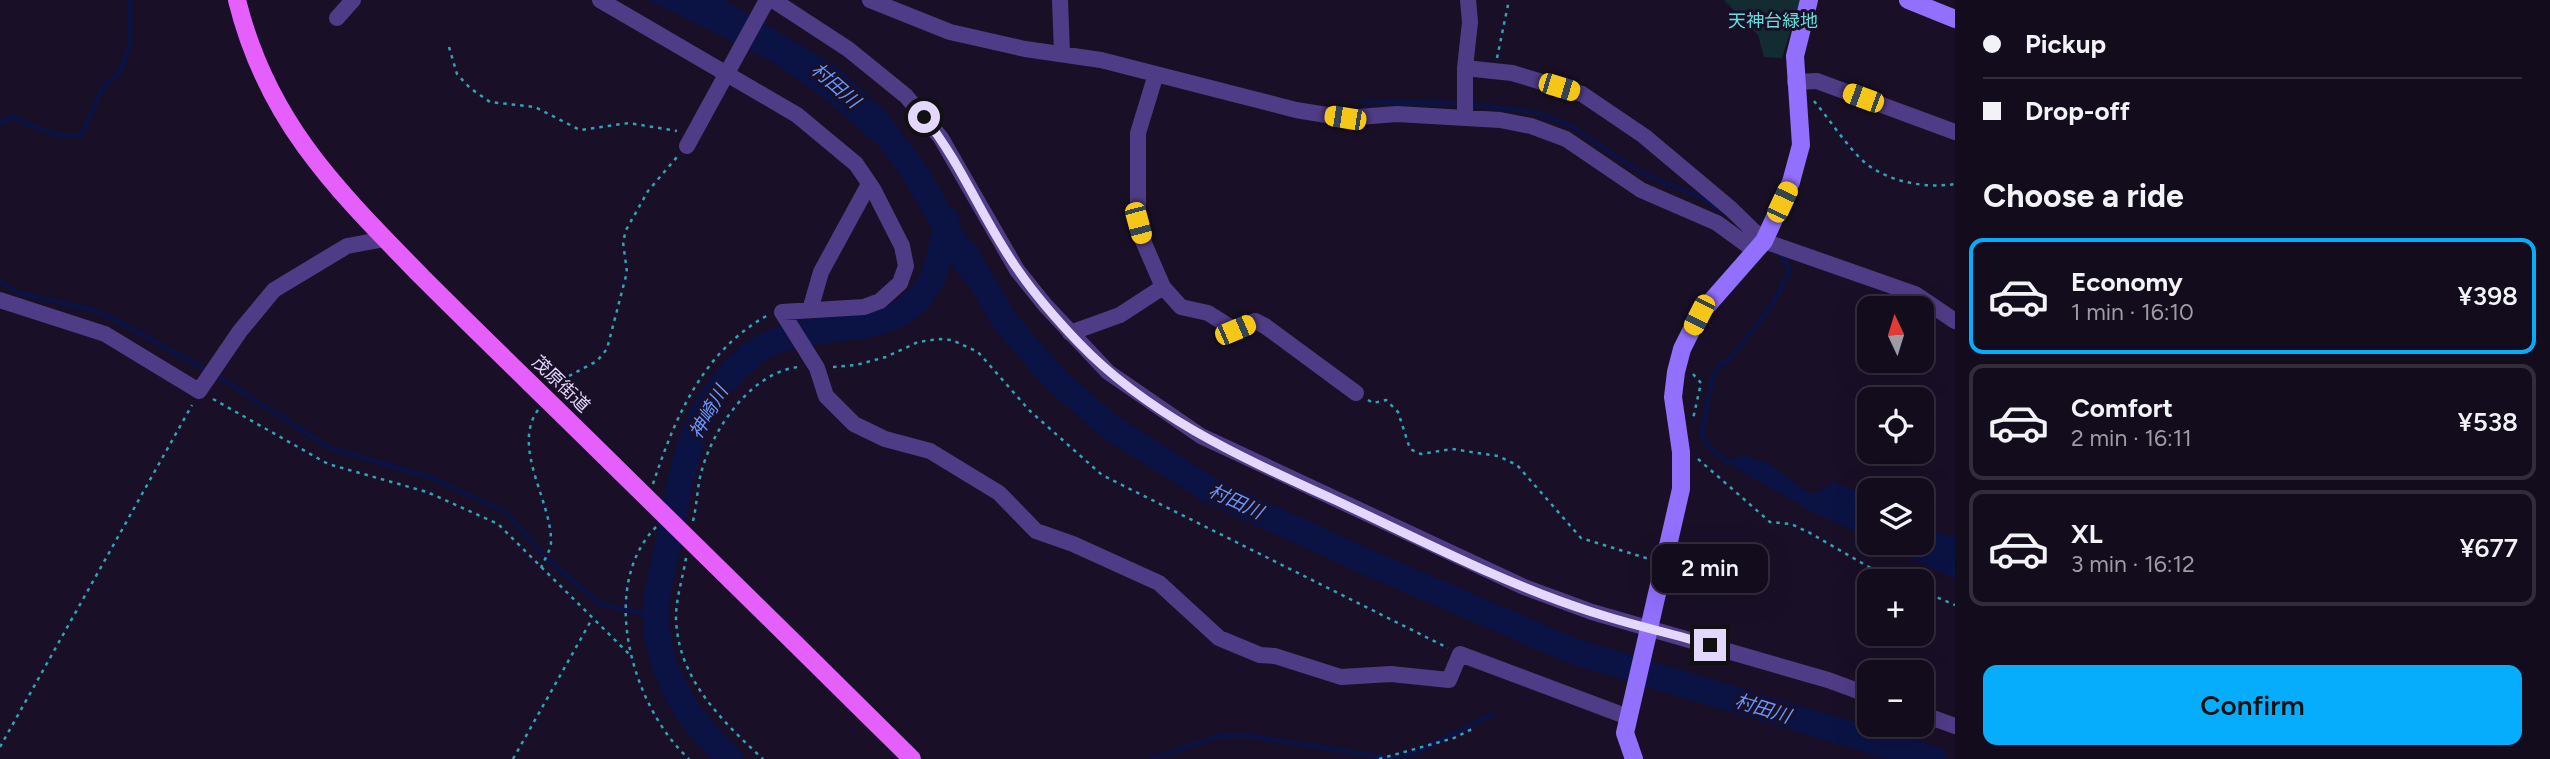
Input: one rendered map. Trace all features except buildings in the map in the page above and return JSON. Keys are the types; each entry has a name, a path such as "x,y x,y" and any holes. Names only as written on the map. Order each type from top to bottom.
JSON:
{"main road":[{"name":"茂原街道","path":"237,0 264,77 293,133 338,189 542,395 912,759"}],"street":[{"path":"337,18 353,0"},
{"path":"600,0 797,115 856,164 869,184 902,246 905,274 892,293 864,307 782,312 817,368 826,396 854,424 885,439 930,451 999,493 1036,531 1073,544 1159,583 1219,638 1260,655 1275,656 1341,677 1391,674 1449,680 1460,654 1628,717"},
{"path":"687,146 767,0"},
{"path":"773,0 848,48 906,96 941,138 965,175 1017,270 1070,333 1108,372 1155,407 1221,447 1524,587 1592,612 1857,691"},
{"path":"870,0 950,32 1156,74 1296,110 1345,118 1396,114 1465,118 1531,126 1566,139 1625,180 1759,245 1915,294 1955,321"},
{"path":"1059,0 1062,54"},
{"path":"1465,118 1465,68 1470,22 1468,0"},
{"path":"1634,759 1625,733 1683,472 1674,397 1677,365 1682,349 1706,303 1759,245 1791,182 1801,145 1795,56 1809,0"},
{"path":"1908,0 1955,19"},
{"path":"1465,68 1512,74 1582,94 1644,136 1731,209 1759,245"},
{"path":"1156,74 1138,133 1138,223 1163,288 1181,307 1198,313 1208,313 1235,330 1255,321 1265,326 1356,393"},
{"path":"1795,82 1817,81 1955,132"},
{"path":"810,310 821,272 869,184"},
{"path":"0,300 104,334 200,391 240,331 274,290 347,246 385,239"},
{"path":"1070,333 1120,315 1163,288"},
{"path":"1934,718 1955,726"}],"path":[{"path":"1494,72 1509,0"},
{"path":"449,47 457,74 470,88 490,102 535,107 580,130 629,124 681,131 695,130"},
{"path":"1795,82 1860,159 1897,180 1919,185 1955,184"},
{"path":"541,568 551,543 540,488 531,465 531,420 542,395 597,361 607,349 627,272 623,242 626,230 648,191 687,146"},
{"path":"689,759 652,712 629,654 627,610 633,568 641,542 656,527 654,505 673,428 699,379 740,334 772,314 782,312"},
{"path":"817,368 856,365 886,358 918,342 938,339 978,352 1030,411 1102,475 1460,654"},
{"path":"1677,365 1697,376 1700,383 1691,428"},
{"path":"0,747 200,391 328,464 427,492 498,524 629,654"},
{"path":"1356,393 1373,402 1387,400 1398,412 1410,449 1421,454 1452,449 1498,456 1517,465 1581,538 1663,563"},
{"path":"1696,456 1770,522 1791,524 1872,569"},
{"path":"1934,596 1955,605"},
{"path":"513,759 592,619"},
{"path":"1378,759 1454,738 1474,728"}],"green space":[{"name":"天神台緑地","path":"1724,0 1800,0 1782,58 1764,57 1758,35"}],"water":[{"path":"649,0 724,0 838,67 889,116 927,166 990,279 968,286 956,271 904,180 878,145 824,98 773,62"},
{"path":"1743,455 1770,464 1808,493 1816,493 1833,482 1857,491 1857,532 1811,511 1724,461"},
{"path":"1934,530 1955,536 1955,578 1904,555 1934,555"}],"waterway":[{"path":"0,124 13,116 46,131 81,136 103,87 121,71 130,43 130,0"},
{"path":"1362,102 1461,103"},
{"path":"1470,104 1535,112 1570,125 1642,173 1702,198 1721,211"},
{"name":"神崎川","path":"730,759 704,732 682,702 666,670 656,622 658,588 678,492 700,421 711,399 727,378 747,358 770,343 795,335 874,323 897,315 917,300 936,269 946,219"},
{"name":"村田川","path":"965,252 1004,320 1054,378 1110,427 1210,490 1367,562 1573,651 1933,759"},
{"path":"1727,462 1707,445 1702,433 1712,378 1720,364 1730,359 1774,302 1790,270 1779,252"},
{"path":"0,281 18,293 93,310 121,323 219,377 330,448 432,478 507,513 544,556 600,604 656,616"},
{"path":"1151,759 1219,736 1251,736 1388,758 1415,753 1493,714"}],"route":[{"path":"924,117 965,175 988,223 1017,270 1045,305 1108,372 1155,407 1201,436 1252,462 1524,587 1592,612 1710,645"}]}
